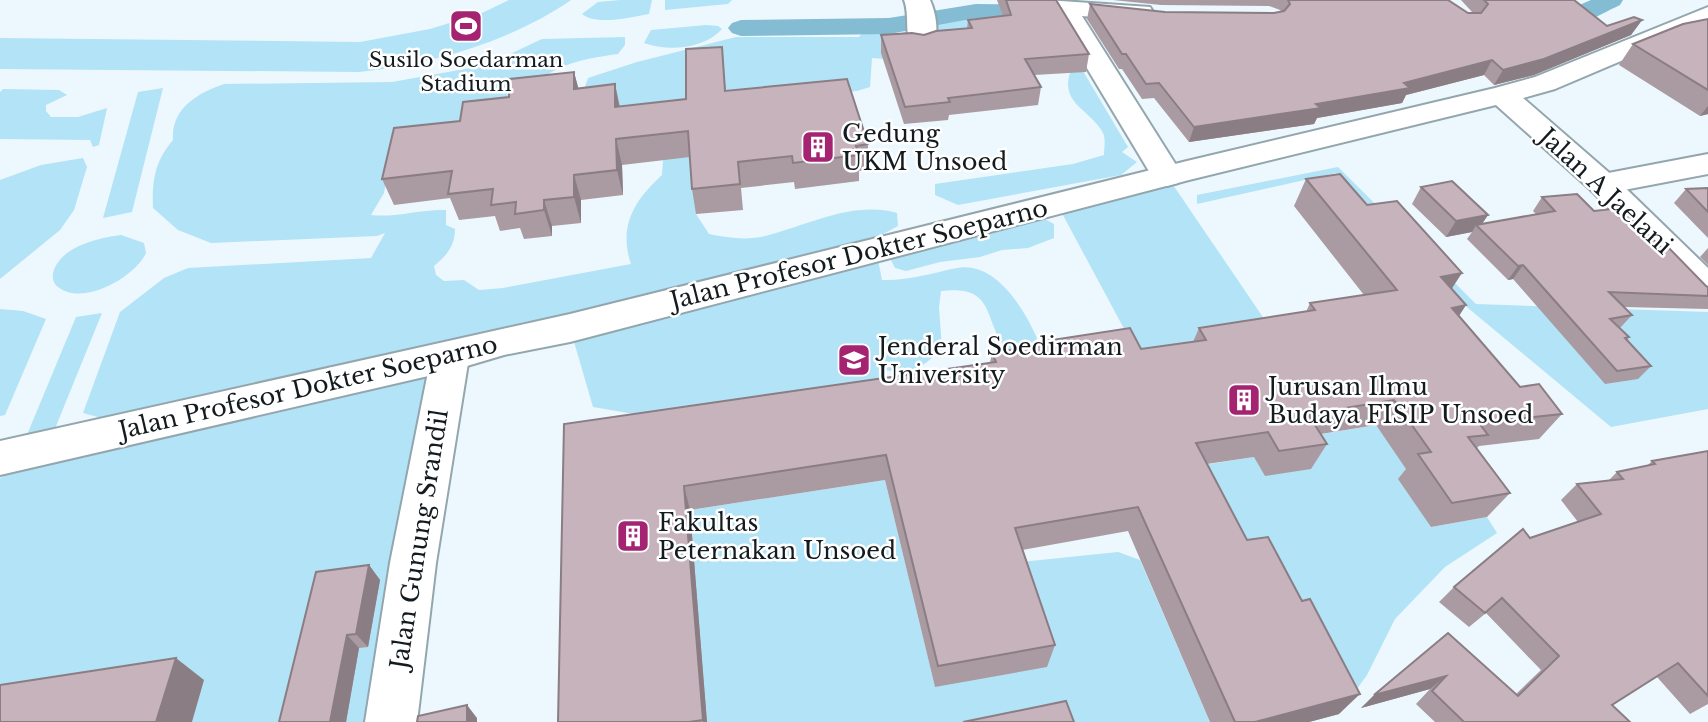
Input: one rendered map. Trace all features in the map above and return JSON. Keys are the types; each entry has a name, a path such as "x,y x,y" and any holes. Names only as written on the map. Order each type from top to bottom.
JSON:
{"street":[{"path":"1061,4 1161,16"},
{"path":"1061,4 1167,176"},
{"name":"Jalan Profesor Dokter Soeparno","path":"0,458 450,357 504,341 582,325 1167,176 1502,95 1545,83 1708,15"},
{"name":"Jalan A Jaelani","path":"1502,95 1603,184 1708,289"},
{"path":"1603,184 1708,164"},
{"name":"Jalan Gunung Srandil","path":"391,722 413,564 450,357"}],"shaded area":[{"path":"509,0 571,0 522,28 470,49 414,63 359,72 0,69 0,38 360,42 430,29 482,13"},
{"path":"652,0 649,14 605,20 588,18 582,14 598,2"},
{"path":"665,0 732,0 728,4 665,10"},
{"path":"992,16 1051,17 1128,147 1122,152 1137,162 1121,175 958,205 935,195 935,184 1073,164 1104,155 1103,133 1069,92 1070,73 872,58 870,87 857,91 742,102 696,214 709,234 747,238 762,237 848,212 881,210 897,213 898,226 857,248 396,352 160,413 109,420 83,413 120,312 164,278 188,268 371,258 385,233 377,236 211,243 178,230 153,208 156,171 173,140 176,119 181,111 196,97 214,88 224,84 392,82 487,65 542,39 625,37 625,45 618,54 579,61 557,69 524,92 391,155 384,193 371,215 446,210 446,225 455,229 455,235 449,250 434,266 436,275 444,281 464,280 479,290 503,288 631,264 627,250 628,225 637,204 662,175 663,160 581,98 588,78 637,62 736,37 859,37 863,31 897,34 961,19"},
{"path":"706,25 722,29 706,41 685,47 644,43 651,30"},
{"path":"163,88 132,212 103,218 138,92"},
{"path":"3,89 59,90 67,95 46,105 46,111 51,117 78,117 107,108 99,145 93,147 90,140 0,139 0,92"},
{"path":"83,158 87,167 74,210 60,230 0,279 0,180 41,165"},
{"path":"1338,167 1476,304 1708,312 1708,409 1611,427 1420,268 1399,235 1336,173 1197,204 1197,195"},
{"path":"1167,176 1273,332 1136,351 1057,204"},
{"path":"1039,216 1054,224 1054,238 1028,248 1002,250 980,257 940,262 906,271 895,268 891,260 900,252"},
{"path":"121,235 144,243 146,253 120,280 81,294 69,292 55,284 53,273 63,256 92,241"},
{"path":"876,250 882,280 957,268 971,268 996,279 1016,301 1037,338 1031,350 1008,351 1000,340 986,307 972,293 959,290 941,291 939,307 942,349 923,365 910,371 885,370 879,381 651,417 593,407 570,328"},
{"path":"0,309 23,311 46,319 5,415 0,416"},
{"path":"102,313 52,436 24,442 76,317"},
{"path":"429,374 368,722 192,722 203,680 0,711 0,478 26,463"},
{"path":"1376,425 1412,477 1431,527 1487,517 1497,533 1445,567 1395,619 1367,675 1339,714 1293,622 1185,468 1254,457 1293,439"},
{"path":"885,480 935,687 1012,563 1118,552 1140,560 1210,722 707,722 690,510"}],"building":[{"path":"1006,0 1056,0 1089,54 1025,59 1041,87 948,98 950,102 905,107 881,35 924,35 936,31 972,28 968,20 1011,15"},
{"path":"1288,0 1448,0 1468,13 1481,13 1488,4 1484,0 1574,0 1607,26 1634,17 1642,20 1544,59 1503,70 1492,60 1404,83 1410,88 1316,104 1321,108 1194,127 1159,83 1146,84 1126,54 1122,54 1090,4 1165,12 1274,13 1284,11 1290,4"},
{"path":"1708,19 1708,90 1633,44 1683,24"},
{"path":"722,47 725,91 847,79 868,144 856,146 859,155 793,163 792,156 738,162 740,184 692,189 688,131 616,139 617,170 574,175 574,197 544,200 544,210 515,214 516,202 491,205 493,189 448,194 452,171 382,179 394,128 460,121 463,102 509,97 510,79 574,72 574,89 615,84 615,107 686,99 686,49"},
{"path":"1340,174 1367,205 1397,201 1462,273 1441,277 1466,305 1452,308 1520,387 1539,384 1562,414 1479,423 1488,435 1468,437 1510,493 1452,503 1418,454 1431,452 1394,400 1308,414 1327,444 1279,451 1268,432 1196,443 1247,540 1268,537 1302,601 1310,599 1360,694 1255,722 1235,722 1138,507 1015,528 1055,645 938,666 886,455 684,486 703,720 558,722 564,424 996,362 992,353 1040,345 1039,342 1130,328 1141,349 1206,340 1199,328 1315,310 1310,303 1397,290 1306,179"},
{"path":"1452,181 1488,215 1456,221 1421,187"},
{"path":"1708,188 1708,212 1686,189"},
{"path":"1577,194 1594,211 1621,208 1661,247 1667,246 1708,287 1708,296 1609,292 1632,315 1610,319 1629,337 1625,338 1651,366 1617,371 1523,265 1518,266 1476,225 1555,211 1542,197"},
{"path":"1708,451 1708,696 1678,663 1612,705 1630,722 1464,722 1432,691 1446,676 1374,695 1448,633 1518,696 1559,656 1502,598 1485,613 1454,587 1523,529 1530,538 1601,514 1577,484 1623,479 1617,472 1655,464 1652,461"},
{"path":"369,565 356,634 347,635 330,722 279,722 316,572"},
{"path":"176,658 156,722 0,722 0,685"},
{"path":"1066,701 1074,722 963,722"},
{"path":"467,705 467,722 417,722 418,716"}],"waterway":[{"path":"1540,26 1553,26 1611,0"},
{"path":"741,28 889,26 976,11 1046,12"}],"place":[{"name":"Susilo Soedarman Stadium","path":"466,26"},
{"name":"Gedung UKM Unsoed","path":"818,147"},
{"name":"Jenderal Soedirman University","path":"854,360"},
{"name":"Jurusan Ilmu Budaya FISIP Unsoed","path":"1244,400"},
{"name":"Fakultas Peternakan Unsoed","path":"633,536"}]}
